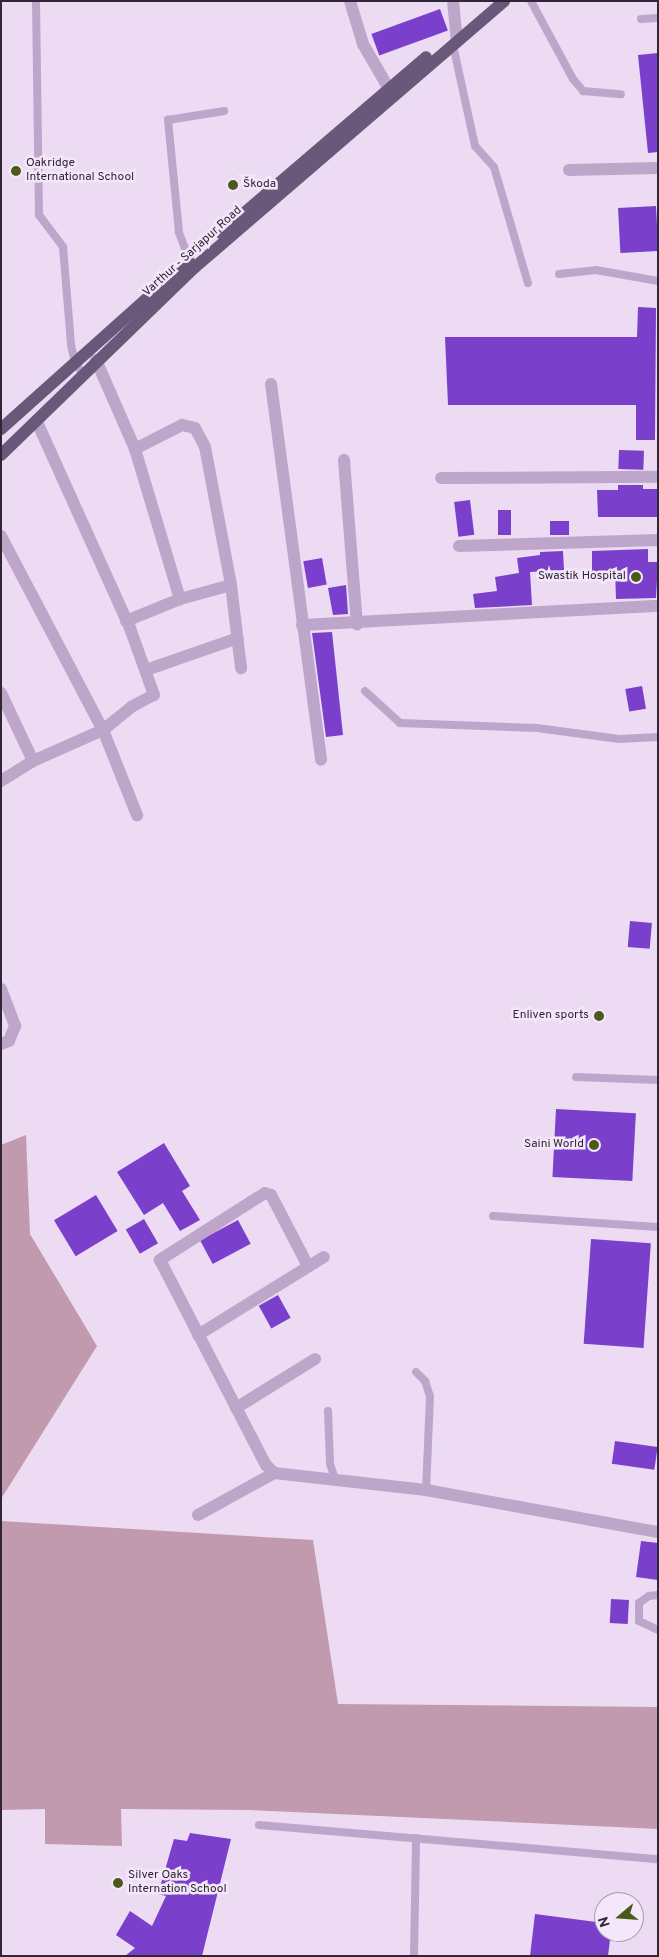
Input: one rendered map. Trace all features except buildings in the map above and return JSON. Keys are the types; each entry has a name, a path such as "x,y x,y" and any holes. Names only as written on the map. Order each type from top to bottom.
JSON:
{"main road":[{"name":"Varthur - Sarjapur Road","path":"456,40 494,1"},
{"name":"Varthur - Sarjapur Road","path":"1,429 75,362 390,91 504,1"},
{"name":"Varthur - Sarjapur Road","path":"1,455 37,422 191,264"}],"street":[{"path":"350,1 363,44 390,91"},
{"path":"453,1 456,40"},
{"path":"569,170 658,168"},
{"path":"96,360 135,449 180,599"},
{"path":"271,384 321,760"},
{"path":"1,781 33,761 103,730 134,705 153,697 154,692 126,621 37,422"},
{"path":"135,449 182,425 190,425 198,432 205,447 231,585 241,668"},
{"path":"344,460 357,624"},
{"path":"441,478 658,477"},
{"path":"1,536 103,730 137,815"},
{"path":"459,546 658,540"},
{"path":"126,621 180,599 231,585"},
{"path":"302,626 658,606"},
{"path":"146,670 238,638"},
{"path":"1,693 33,761"},
{"path":"1,989 15,1026 9,1040 1,1044"},
{"path":"274,1473 266,1465 160,1263 162,1257 265,1193 271,1196 308,1266"},
{"path":"198,1335 324,1257"},
{"path":"236,1408 315,1359"},
{"path":"198,1515 274,1473 426,1490 658,1532"}],"lane":[{"path":"36,1 39,215 63,247 75,362 83,374"},
{"path":"531,1 573,79 583,90 621,94"},
{"path":"641,19 658,18"},
{"path":"456,40 475,146 494,167 528,283"},
{"path":"191,264 179,232 168,120 224,111"},
{"path":"559,274 596,270 658,281"},
{"path":"365,691 400,723 537,728 618,739 658,737"},
{"path":"576,1077 658,1080"},
{"path":"493,1216 658,1227"},
{"path":"416,1372 430,1396 426,1490"},
{"path":"328,1411 330,1464 336,1481"},
{"path":"658,1594 649,1596 639,1603 638,1620 658,1630"},
{"path":"259,1825 658,1859"},
{"path":"414,1956 416,1838"}],"shaded area":[{"path":"26,1135 30,1234 97,1346 1,1499 1,1145"},
{"path":"1,1521 313,1540 338,1704 658,1707 658,1829 249,1810 121,1809 122,1846 45,1844 45,1809 1,1810"}],"place":[{"name":"Oakridge International School","path":"16,171"},
{"name":"Škoda","path":"233,185"},
{"name":"Swastik Hospital","path":"636,577"},
{"name":"Enliven sports","path":"599,1016"},
{"name":"Saini World","path":"594,1145"},
{"name":"Silver Oaks Internation School","path":"118,1883"}]}
